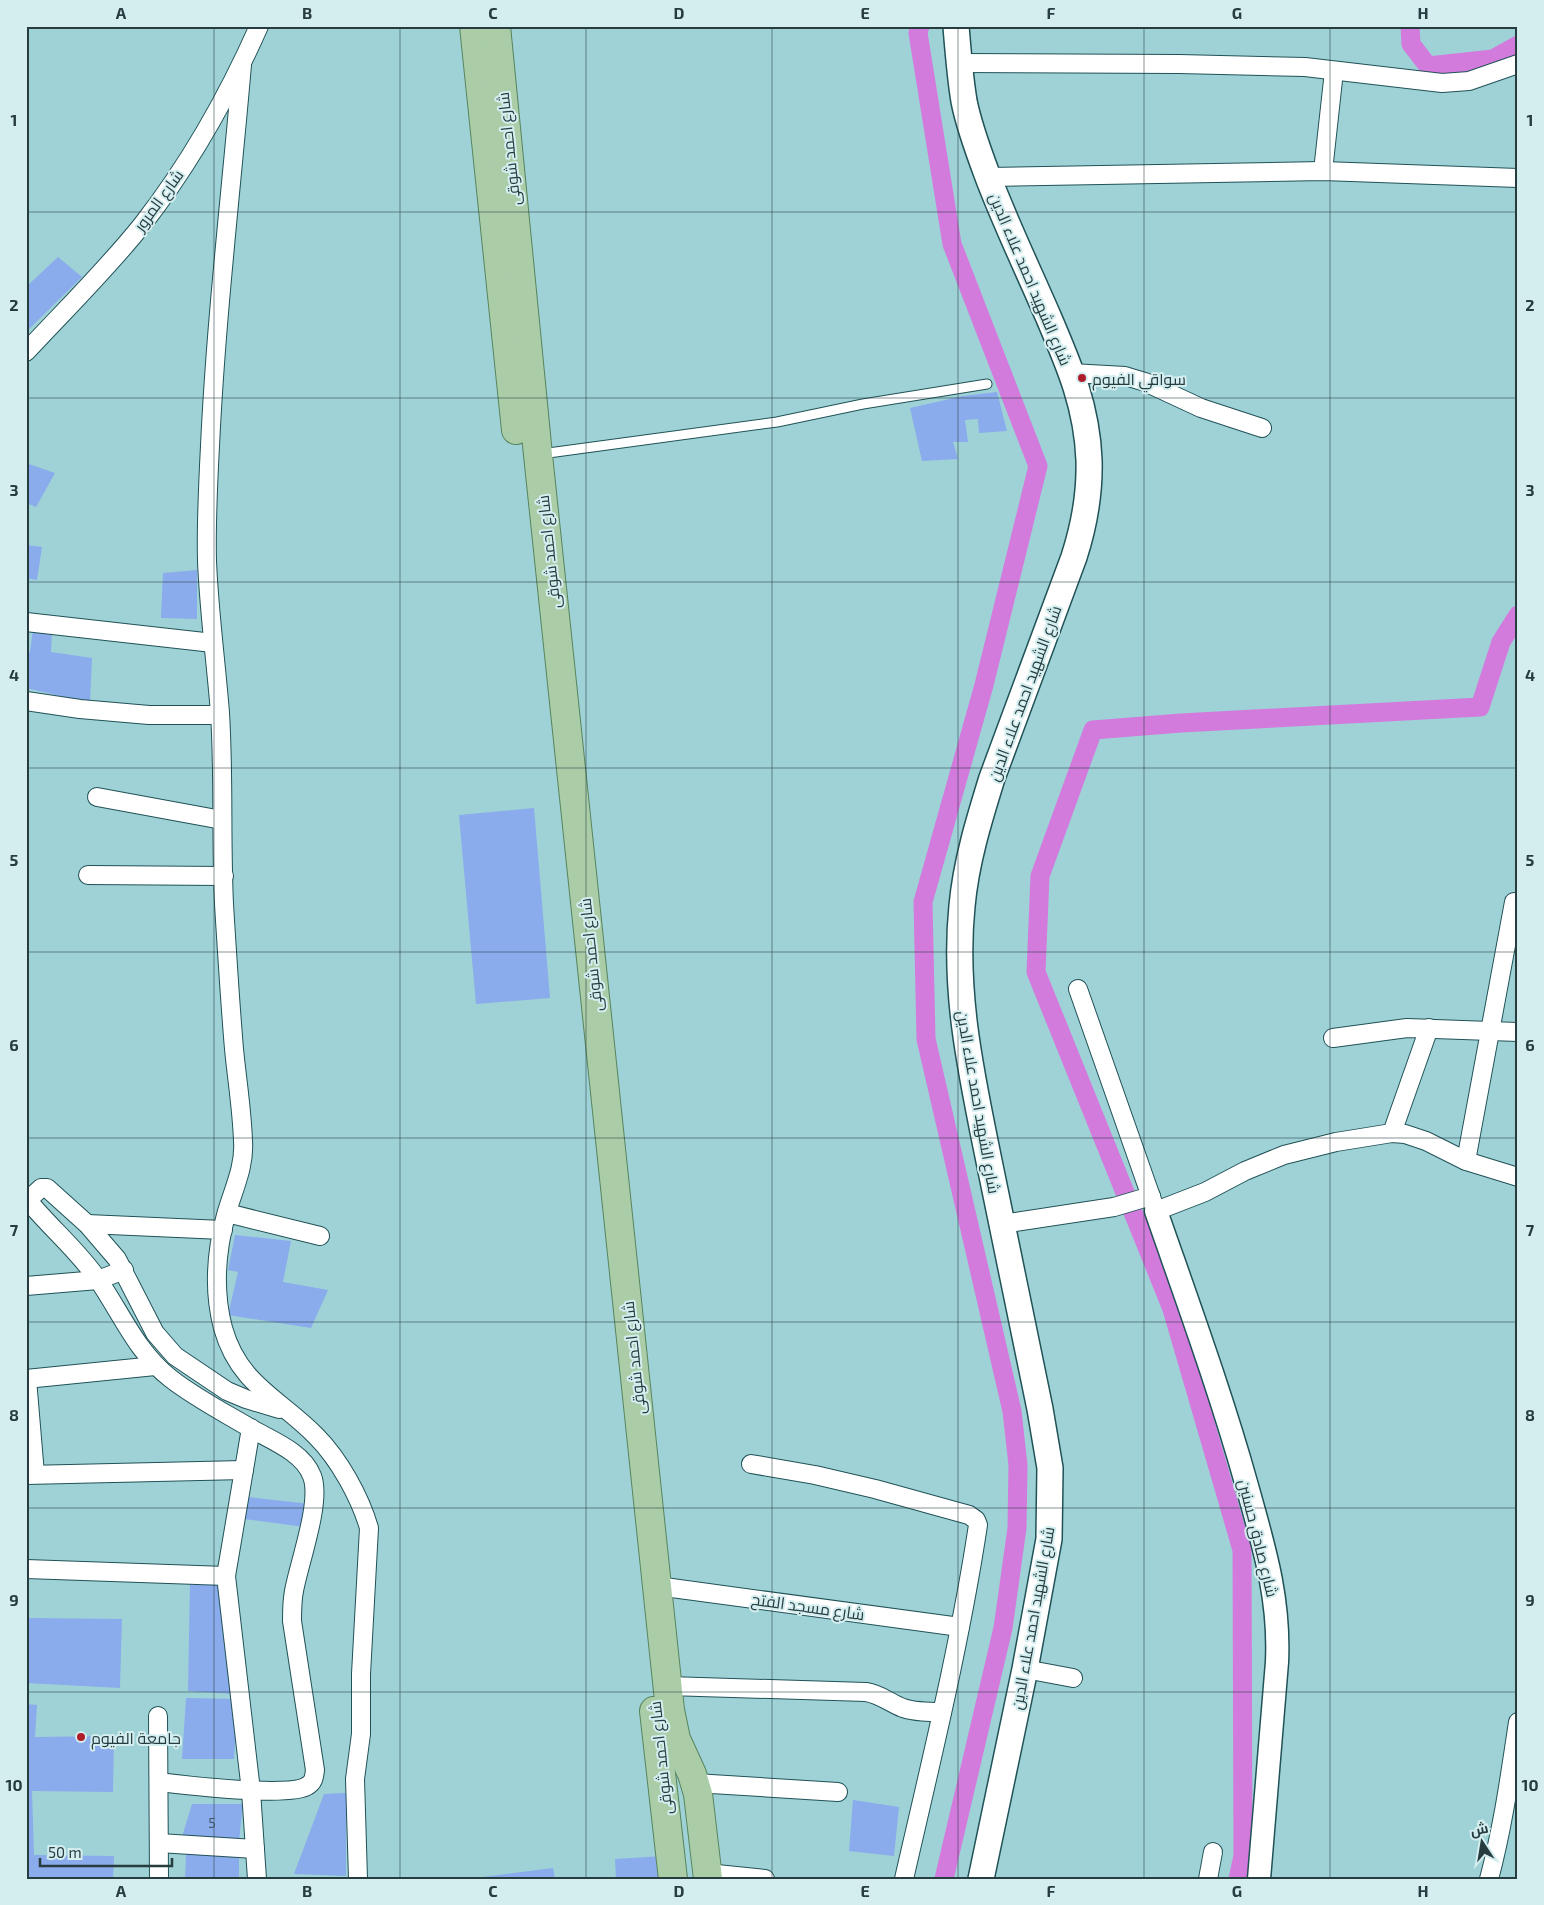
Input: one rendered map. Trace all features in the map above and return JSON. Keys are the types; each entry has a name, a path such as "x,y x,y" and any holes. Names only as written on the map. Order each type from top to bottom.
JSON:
{"main road":[{"name":"شارع احمد شوقى","path":"474,26 640,1589 673,1879"},
{"name":"شارع احمد شوقى","path":"496,26 538,455 670,1710 676,1739 698,1794 707,1876"},
{"name":"شارع الشهيد احمد علاء الدين","path":"956,26 964,102 988,177 1072,373 1086,425 1089,461 1088,497 1083,528 986,796 967,864 962,908 959,954 965,1036 1040,1409 1050,1468 1049,1539 1025,1669 981,1879"},
{"path":"666,1809 670,1805 682,1801 694,1802 698,1794"}],"street":[{"name":"شارع المرور","path":"26,352 141,226 166,192 197,144 242,65 259,26"},
{"path":"960,64 1179,64 1305,68 1442,84 1469,81 1518,64"},
{"path":"242,65 220,292 212,402 207,558 220,715 224,876 234,1041 244,1146 240,1175 225,1222 217,1264 216,1296 224,1332 236,1359 254,1384 314,1434 328,1450 364,1510 369,1528 361,1674 361,1734 355,1779 358,1879"},
{"path":"1324,171 1334,71"},
{"path":"988,177 1324,171 1518,178"},
{"path":"1072,373 1125,376 1145,382 1201,408 1262,428"},
{"path":"26,622 213,643"},
{"path":"26,701 80,709 149,715 220,715"},
{"path":"96,797 222,820"},
{"path":"88,875 224,876"},
{"path":"1466,1161 1514,902"},
{"path":"1078,989 1148,1203"},
{"path":"1392,1133 1429,1028"},
{"path":"1333,1038 1376,1031 1429,1028 1518,1032"},
{"path":"1002,1224 1148,1203 1205,1192 1284,1154 1336,1142 1392,1133 1405,1134 1426,1141 1466,1161 1518,1177"},
{"path":"159,1782 251,1790 298,1790 306,1787 313,1781 315,1770 292,1621 294,1592 313,1509 315,1491 312,1476 300,1459 281,1445 196,1396 155,1366 136,1342 98,1280 27,1199 41,1188 45,1188 86,1224 107,1246 124,1270 155,1333 175,1356 228,1391 246,1399 285,1410"},
{"name":"شارع صادق حسنين","path":"1148,1203 1230,1426 1268,1560 1275,1598 1278,1640 1277,1662 1259,1879"},
{"path":"86,1224 225,1222 320,1236"},
{"path":"26,1286 98,1280 124,1270"},
{"path":"155,1366 27,1379 30,1474 244,1470"},
{"path":"251,1428 226,1576 251,1790 257,1879"},
{"path":"751,1464 816,1475 875,1489 969,1515 976,1520 978,1525 960,1627 904,1879"},
{"path":"26,1569 226,1576"},
{"name":"شارع مسجد الفتح","path":"656,1586 960,1627"},
{"path":"1025,1669 1073,1678"},
{"path":"668,1686 866,1692 876,1694 900,1707 910,1710 942,1712"},
{"path":"158,1716 159,1879"},
{"path":"1489,1879 1498,1848 1518,1722"},
{"path":"698,1794 838,1792"},
{"path":"159,1842 255,1849"},
{"path":"1208,1879 1213,1852"},
{"path":"707,1876 766,1879"}],"lane":[{"path":"538,455 777,422 863,404 987,384"}],"building":[{"path":"58,257 82,277 26,332 26,287"},
{"path":"997,392 1007,431 979,433 978,419 965,420 968,442 953,442 958,459 922,461 910,408 963,396"},
{"path":"26,463 55,473 36,507 26,503"},
{"path":"26,545 42,547 37,580 26,578"},
{"path":"197,570 197,619 161,618 163,573"},
{"path":"33,629 52,631 51,652 92,658 90,703 26,688 26,651 30,652"},
{"path":"534,808 550,998 476,1004 459,815"},
{"path":"235,1235 291,1241 283,1282 328,1290 311,1328 228,1315 238,1272 228,1270"},
{"path":"248,1497 310,1504 305,1527 244,1519"},
{"path":"190,1582 221,1582 234,1694 188,1691"},
{"path":"26,1618 122,1619 120,1688 26,1683"},
{"path":"186,1698 238,1699 234,1759 182,1759"},
{"path":"26,1704 37,1705 35,1737 114,1736 113,1792 32,1791 34,1855 114,1856 113,1879 26,1879"},
{"path":"346,1793 346,1876 294,1874 324,1794"},
{"path":"853,1800 899,1807 894,1856 849,1851"},
{"path":"192,1804 243,1804 239,1841 182,1837"},
{"path":"186,1854 239,1856 239,1879 185,1879"},
{"path":"664,1856 666,1879 616,1879 615,1859"},
{"path":"553,1868 555,1879 475,1879 475,1878"}],"waterway":[{"path":"920,26 918,33 952,244 1038,466 984,685 923,902 926,1039 1012,1411 1018,1465 1017,1528 1003,1628 944,1879"},
{"path":"1410,26 1411,44 1428,66 1493,59 1518,45"},
{"path":"1238,1879 1243,1856 1242,1550 1172,1309 1036,972 1040,876 1093,730 1181,723 1480,707 1501,642 1518,615"}],"place":[{"name":"سواقي الفيوم","path":"1082,378"},
{"name":"جامعة الفيوم","path":"81,1737"}]}
